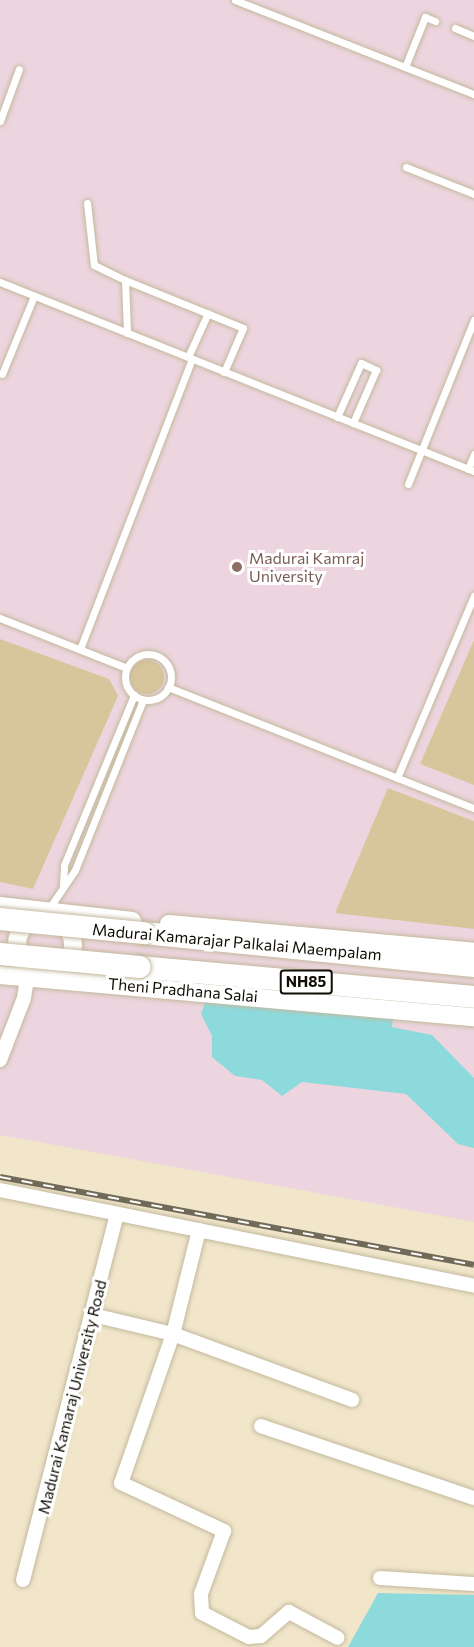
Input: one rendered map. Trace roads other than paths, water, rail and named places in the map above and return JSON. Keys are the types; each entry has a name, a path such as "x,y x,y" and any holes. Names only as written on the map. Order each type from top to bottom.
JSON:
{"highway":[{"name":"Madurai Kamarajar Palkalai Maempalam","path":"3,911 144,933 474,966"},
{"name":"Madurai Kamarajar Palkalai Maempalam","path":"1,968 139,967 474,997"}],"street":[{"name":"NH85","path":"3,911 47,919 83,915 474,952"},
{"path":"59,968 75,952 73,931 47,919 15,936 15,956 27,969 59,968 79,981"},
{"name":"Theni Pradhana Salai","path":"1,968 27,969 79,981 474,1017"},
{"path":"0,1060 27,969"},
{"path":"0,1190 474,1286"},
{"name":"Madurai Kamaraj University Road","path":"23,1580 93,1315 117,1214"},
{"path":"199,1230 173,1334 121,1483 124,1489 224,1531 201,1594 202,1613 249,1637 261,1636 289,1612 338,1638"},
{"path":"93,1315 173,1334 352,1400"},
{"path":"261,1426 474,1498"},
{"path":"380,1578 474,1584"}],"lane":[{"path":"235,0 474,94"},
{"path":"405,67 425,17 435,21"},
{"path":"455,28 474,36"},
{"path":"0,121 19,69"},
{"path":"406,167 474,194"},
{"path":"87,203 94,265 243,328 224,372"},
{"path":"125,280 127,333"},
{"path":"0,282 471,470 474,454"},
{"path":"2,374 34,296"},
{"path":"80,649 208,313"},
{"path":"408,484 474,320"},
{"path":"337,417 361,363 376,370 353,423"},
{"path":"397,778 474,596"},
{"path":"0,618 127,668"},
{"path":"139,656 159,658 169,670 168,687 159,698 143,700 134,695 125,682 127,668 139,656"},
{"path":"168,687 474,808"},
{"path":"63,885 64,865 134,695"},
{"path":"47,919 63,885 75,870 143,700"}],"water":[{"path":"206,1000 393,1018 392,1027 432,1035 474,1078 474,1148 458,1144 406,1094 302,1082 282,1096 262,1080 235,1076 212,1057 212,1036 201,1014"},
{"path":"378,1593 474,1595 474,1647 348,1647"}],"railway":[{"path":"0,1177 474,1265"}],"place":[{"name":"Madurai Kamraj University","path":"237,567"}]}
